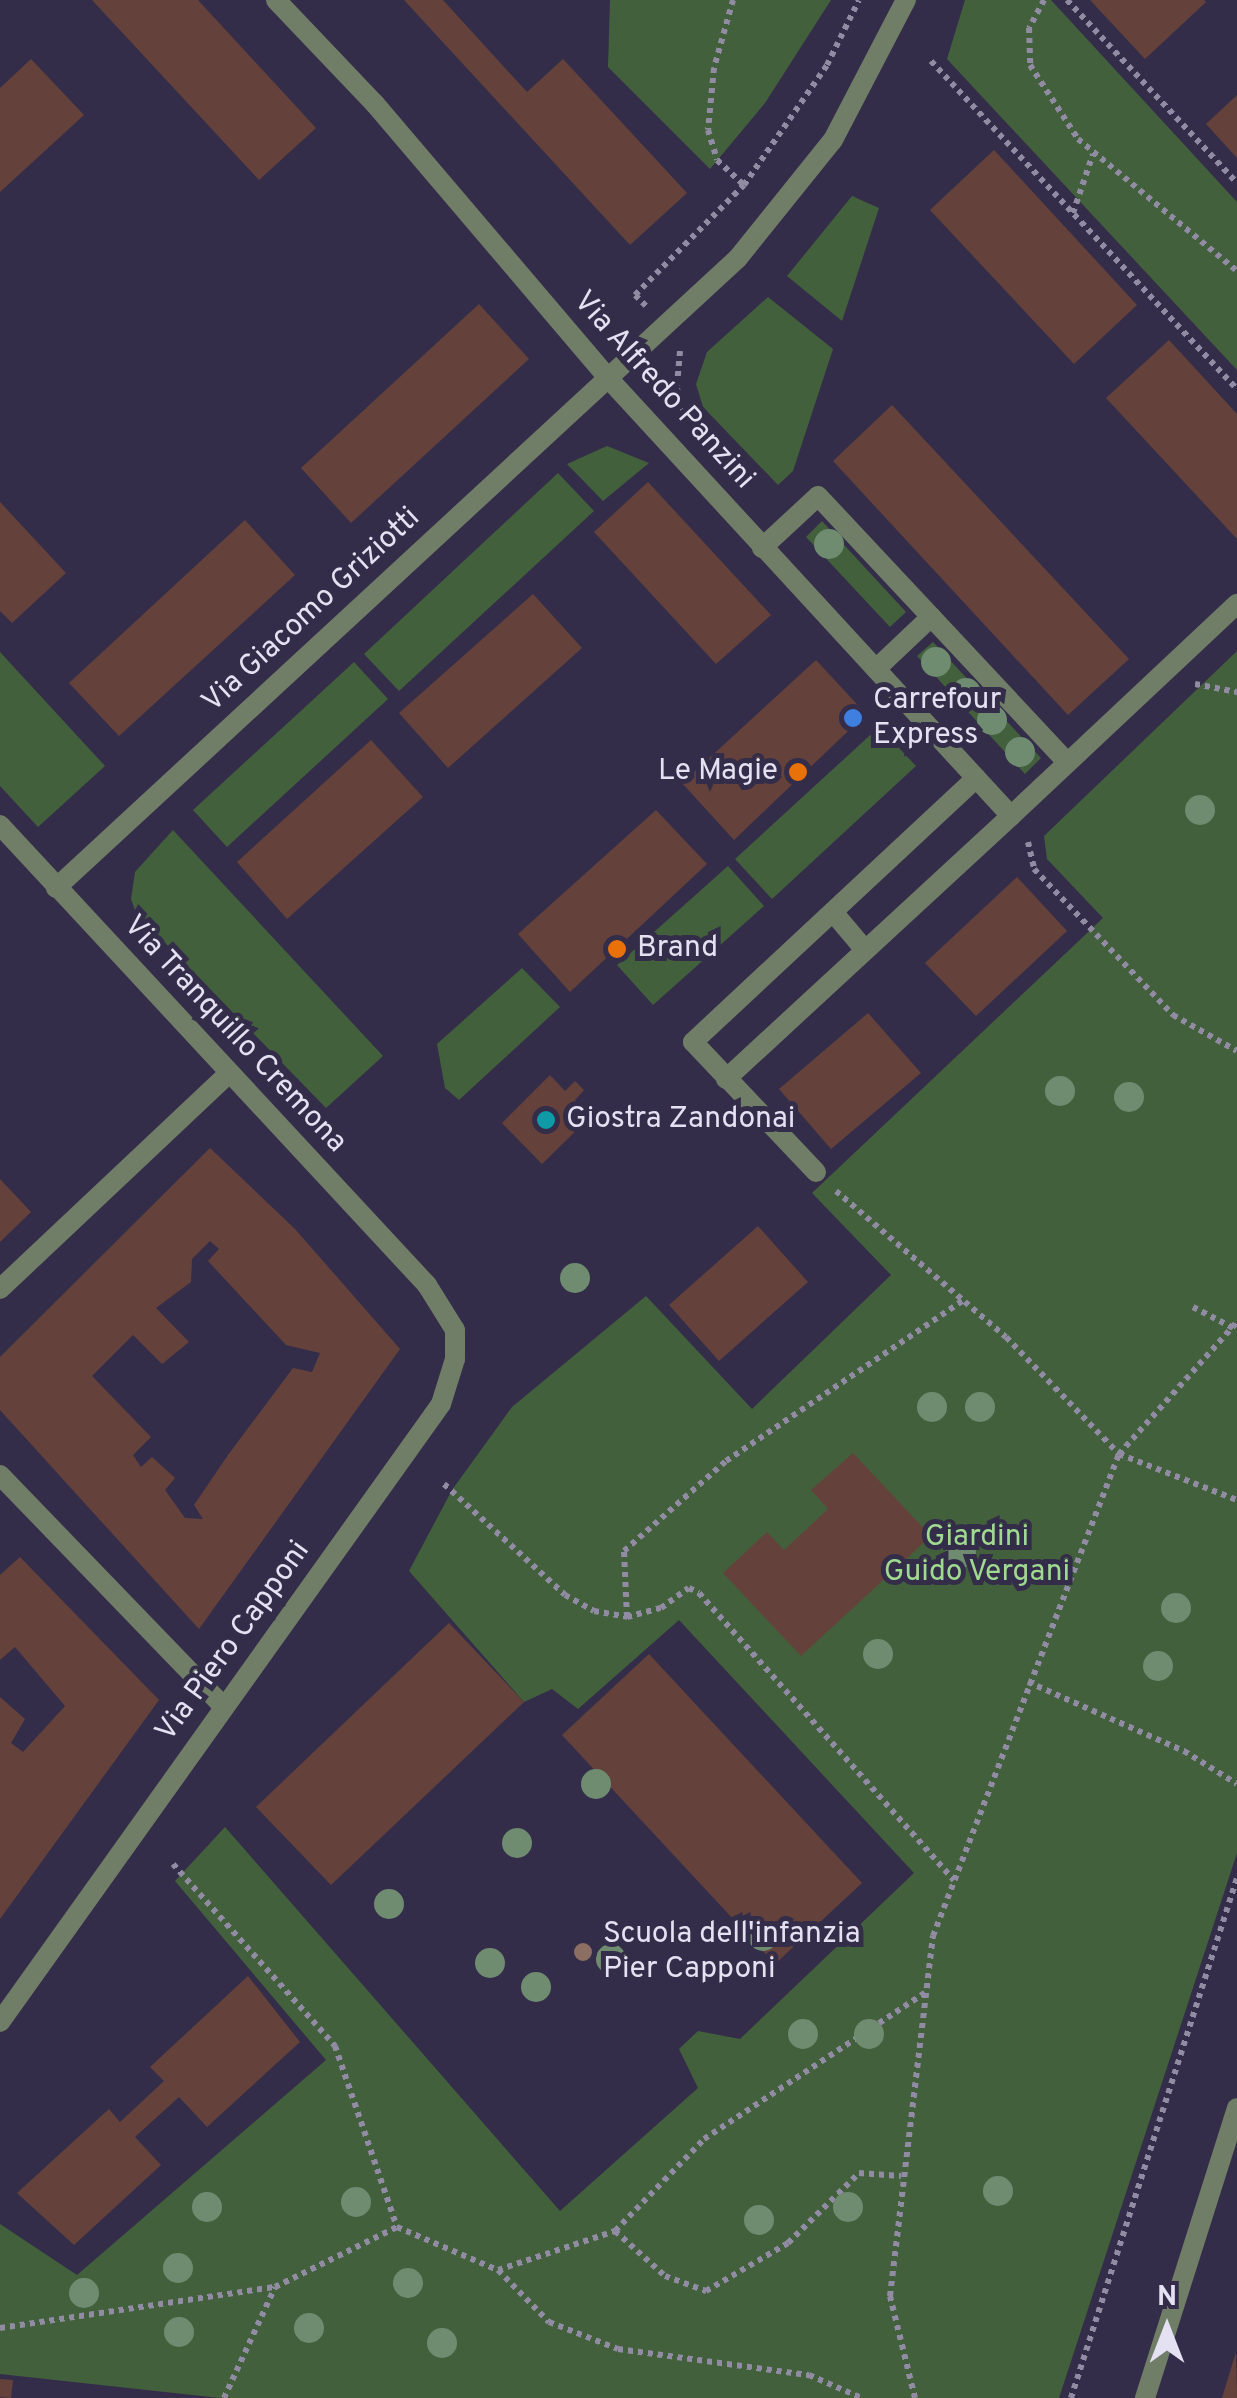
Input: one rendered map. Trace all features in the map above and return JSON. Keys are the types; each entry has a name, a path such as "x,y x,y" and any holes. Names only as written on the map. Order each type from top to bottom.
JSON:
{"street":[{"name":"Via Alfredo Panzini","path":"276,0 374,104 608,378 1011,816"},
{"name":"Via Giacomo Griziotti","path":"56,888 738,258 795,192 869,79 906,0"},
{"path":"762,548 818,496 1067,762"},
{"path":"726,1079 1237,604"},
{"path":"876,669 931,617"},
{"path":"816,1172 693,1042 976,778"},
{"name":"Via Tranquillo Cremona","path":"0,824 228,1075 427,1284"},
{"path":"833,912 866,950"},
{"path":"0,1289 228,1075"},
{"name":"Via Piero Capponi","path":"0,2022 222,1705 441,1404 453,1370 455,1330 427,1284"},
{"path":"0,1475 222,1705"},
{"path":"1146,2398 1237,2108"}],"path":[{"path":"734,0 714,68 708,130 717,160 744,186"},
{"path":"635,295 744,186 826,65 859,0"},
{"path":"1044,0 1029,28 1030,64 1093,154 1237,271"},
{"path":"1067,0 1237,184"},
{"path":"932,60 1237,389"},
{"path":"1073,213 1093,154"},
{"path":"1195,684 1237,692"},
{"path":"1033,826 1027,844 1034,869 1173,1015 1237,1051"},
{"path":"816,1172 964,1300 1118,1454 1237,1500"},
{"path":"627,1616 624,1551 726,1461 964,1300"},
{"path":"915,2398 890,2296 900,2176 933,1936 1118,1454 1235,1326 1192,1307"},
{"path":"444,1484 566,1595 594,1611 627,1616 661,1608 689,1588 699,1593 954,1880"},
{"path":"1028,1682 1184,1752 1237,1784"},
{"path":"173,1864 335,2046 397,2226 498,2270 549,2322 618,2349 809,2375 862,2398"},
{"path":"1071,2398 1237,1878"},
{"path":"498,2270 615,2231 704,2139 925,1993"},
{"path":"615,2231 665,2276 706,2291 788,2243 859,2173 900,2176"},
{"path":"0,2328 275,2286 397,2226"},
{"path":"224,2398 275,2286"}],"green space":[{"path":"610,0 831,0 765,103 710,169 608,67"},
{"path":"965,0 1051,0 1237,202 1237,370 947,59"},
{"path":"852,196 879,208 842,321 787,276"},
{"path":"768,297 833,349 793,471 778,485 703,407 696,384 707,352"},
{"path":"607,446 649,463 603,501 567,464"},
{"path":"558,473 594,511 399,691 364,654"},
{"path":"822,521 906,612 890,627 806,537"},
{"path":"933,642 1041,758 1025,774 917,656"},
{"name":"Giardini Guido Vergani","path":"1237,651 1237,1853 1059,2398 220,2398 0,2374 0,2224 77,2275 326,2060 175,1881 225,1827 560,2211 698,2088 679,2049 698,2031 740,2039 914,1873 679,1620 578,1709 552,1689 524,1702 409,1571 452,1490 512,1407 646,1296 752,1409 891,1275 812,1193 1103,918 1047,859 1044,836"},
{"path":"0,652 105,766 38,827 0,786"},
{"path":"354,662 388,699 227,847 193,810"},
{"path":"879,727 916,766 772,899 735,859"},
{"path":"173,830 383,1056 326,1108 136,913 131,899 135,872"},
{"path":"728,866 764,906 653,1005 617,965"},
{"path":"522,968 560,1007 459,1100 445,1088 437,1044"}],"building":[{"path":"92,0 198,0 316,128 259,180"},
{"path":"404,0 443,0 527,92 563,59 687,193 630,245"},
{"path":"1090,0 1204,0 1206,2 1145,59"},
{"path":"31,59 84,115 0,192 0,88"},
{"path":"1237,95 1237,158 1206,124"},
{"path":"994,150 1137,305 1074,364 930,210"},
{"path":"479,304 529,359 351,523 301,468"},
{"path":"1169,340 1237,414 1237,539 1106,398"},
{"path":"892,405 1129,659 1068,715 833,461"},
{"path":"648,482 771,615 716,664 594,532"},
{"path":"0,502 66,573 12,623 0,611"},
{"path":"245,520 295,575 119,736 69,683"},
{"path":"533,594 582,648 448,768 399,713"},
{"path":"816,660 866,714 734,840 682,783"},
{"path":"371,740 423,797 287,919 237,862"},
{"path":"656,810 707,864 570,992 518,934"},
{"path":"1017,877 1067,931 976,1016 925,963"},
{"path":"868,1013 921,1073 831,1149 779,1089"},
{"name":"Giostra Zandonai","path":"550,1075 565,1091 575,1081 584,1090 575,1100 591,1116 542,1164 502,1123"},
{"path":"210,1148 295,1229 400,1349 199,1629 0,1410 0,1357","holes":["210,1241 219,1249 208,1261 286,1345 320,1353 312,1372 293,1368 228,1455 194,1505 203,1519 185,1518 165,1490 175,1478 152,1457 141,1467 133,1455 151,1437 92,1376 133,1335 162,1364 189,1342 156,1308 191,1282 192,1259"]},
{"path":"0,1179 31,1212 0,1242"},
{"path":"758,1226 808,1282 719,1361 669,1305"},
{"path":"853,1453 931,1536 801,1656 723,1573 767,1532 784,1550 828,1509 811,1490"},
{"path":"20,1557 159,1700 0,1919 0,1697 25,1719 11,1743 23,1752 65,1706 15,1647 0,1660 0,1575"},
{"path":"449,1623 524,1702 331,1885 256,1807"},
{"path":"649,1654 862,1883 775,1964 562,1735"},
{"path":"248,1976 300,2042 207,2127 179,2097 135,2137 161,2165 74,2245 17,2193 109,2109 120,2122 164,2081 150,2067"},
{"path":"1236,2352 1237,2398 1222,2398"},
{"path":"0,2379 13,2380 11,2398 0,2397"}],"place":[{"name":"Carrefour Express","path":"853,718"},
{"name":"Le Magie","path":"798,772"},
{"name":"Brand","path":"617,949"},
{"name":"Giostra Zandonai","path":"546,1120"},
{"name":"Scuola dell'infanzia Pier Capponi","path":"583,1952"}]}
